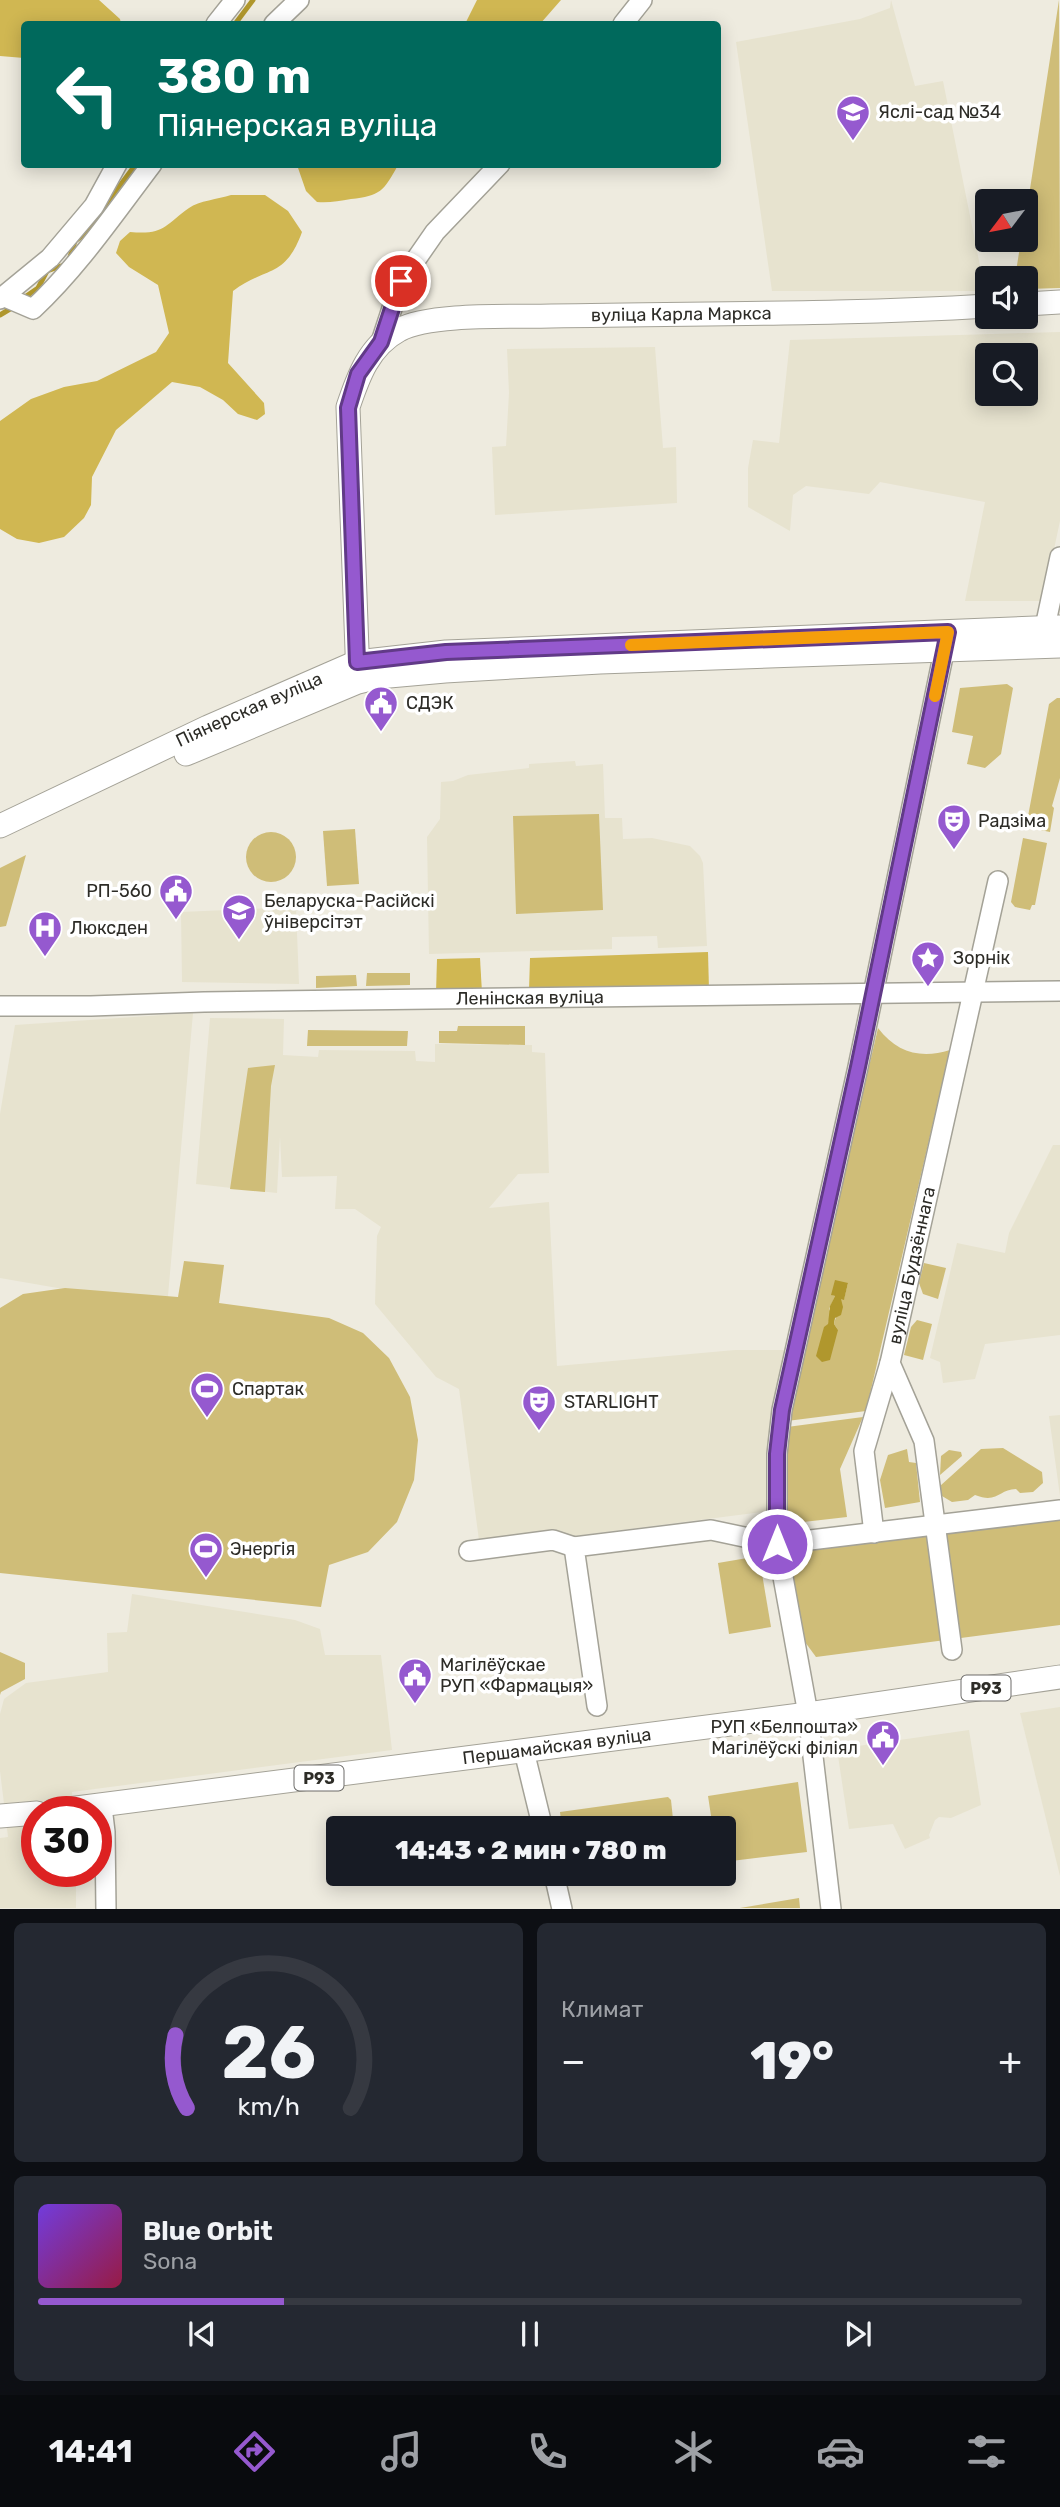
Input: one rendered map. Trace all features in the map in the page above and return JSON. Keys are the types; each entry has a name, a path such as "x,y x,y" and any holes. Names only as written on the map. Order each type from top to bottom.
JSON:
{"main road":[{"path":"1038,303 1060,302"},
{"name":"вуліца Карла Маркса","path":"381,342 400,329 423,321 472,318 770,314 975,306"},
{"path":"358,672 348,408 358,374 381,342"},
{"name":"Піянерская вуліца","path":"946,641 1052,627"},
{"name":"Піянерская вуліца","path":"0,826 208,727 358,672 446,652 946,641 1060,646"},
{"name":"Піянерская вуліца","path":"0,843 358,672"},
{"name":"Першамайская вуліца","path":"112,1806 808,1714 1060,1677"},
{"path":"0,1816 21,1814"}],"street":[{"path":"218,21 235,0"},
{"path":"277,21 299,0"},
{"path":"625,21 642,0"},
{"path":"2,298 50,258 94,206 115,168"},
{"path":"2,298 33,309 67,273 149,168"},
{"path":"381,342 401,281 435,232 496,168"},
{"path":"1052,627 1060,557"},
{"path":"831,1909 808,1714 777,1544 777,1454 782,1410 858,1067 946,641"},
{"name":"вуліца Будзённага","path":"952,1650 925,1441 890,1363 998,880"},
{"name":"Ленінская вуліца","path":"0,1006 1060,991"},
{"path":"874,1533 864,1451 890,1363"},
{"path":"469,1551 553,1540 574,1547 711,1530 777,1544 1060,1510"},
{"path":"574,1547 597,1706"},
{"path":"524,1751 540,1816"},
{"path":"557,1886 562,1909"},
{"path":"106,1887 106,1909"}],"shaded area":[{"path":"0,0 99,0 120,19 21,21 21,58 0,56"},
{"path":"477,0 561,0 543,21 466,21"},
{"name":"Яслі-сад №34","path":"891,0 915,86 943,81 975,252 980,266 975,266 975,291 772,291 736,42 860,19 890,8"},
{"path":"1059,0 1060,288 1038,289 1038,266 1017,266 1019,252 1038,252 1038,189 1030,189"},
{"path":"298,168 396,168 380,191 361,198 317,202 306,191"},
{"path":"231,195 265,195 288,211 302,232 289,258 281,265 233,291 228,363 264,403 265,414 257,420 238,414 223,400 200,387 172,382 116,430 92,477 91,505 84,518 64,537 39,543 17,539 0,529 0,421 31,399 64,387 97,381 156,352 169,333 158,285 129,267 116,253 120,241 130,232 150,232 163,228 189,208"},
{"path":"1060,332 1060,521 1043,601 965,601 985,502 880,482 869,494 806,486 793,495 790,531 748,507 748,468 753,440 779,443 790,340"},
{"path":"655,347 663,448 676,447 677,503 495,515 492,447 506,446 509,393 507,349"},
{"path":"1007,684 1013,688 1001,754 985,768 967,764 973,736 952,732 960,688"},
{"path":"1060,698 1060,778 1052,806 1054,808 1050,832 1026,827 1049,704"},
{"path":"575,761 576,766 603,764 605,818 622,818 623,839 652,838 690,846 700,856 703,863 707,946 658,948 657,936 612,937 612,949 429,954 427,837 440,819 441,782 468,775 529,768 529,764"},
{"path":"599,814 603,910 516,914 513,816"},
{"path":"355,829 359,884 327,886 323,831"},
{"path":"271,832 289,839 296,857 289,875 271,882 253,875 246,857 253,839"},
{"path":"1023,838 1047,843 1035,905 1032,905 1030,910 1015,907 1011,902"},
{"path":"26,855 6,926 0,927 0,868"},
{"name":"Беларуска-Расійскі ўніверсітэт","path":"296,907 299,984 182,982 181,912"},
{"path":"708,952 709,990 529,991 530,958"},
{"path":"480,958 482,993 436,993 437,959"},
{"path":"367,973 410,973 410,985 366,986"},
{"path":"356,975 357,986 316,988 316,976"},
{"path":"193,1013 167,1307 0,1278 0,1114 15,1025"},
{"path":"210,1018 284,1019 283,1055 318,1057 319,1050 415,1051 416,1061 435,1062 435,1044 532,1045 532,1052 545,1053 549,1173 518,1174 489,1208 549,1202 557,1366 735,1350 795,1350 782,1410 786,1509 480,1548 459,1389 436,1377 375,1304 377,1236 381,1227 355,1209 335,1209 337,1176 282,1177 280,1137 277,1193 196,1184"},
{"path":"458,1026 525,1026 525,1045 439,1043 439,1031 457,1031"},
{"path":"878,1028 893,1043 910,1052 929,1054 950,1050 866,1411 787,1421","holes":["848,1283 844,1299 841,1299 834,1324 838,1330 828,1324 831,1313 829,1309 835,1296 832,1295"]},
{"path":"308,1030 408,1031 407,1046 307,1046"},
{"path":"275,1065 271,1086 265,1192 230,1189 248,1068"},
{"path":"1053,1145 1060,1145 1060,1335 985,1344 975,1379 943,1383 940,1362 930,1358 957,1243 1005,1253 1009,1233"},
{"name":"Спартак","path":"184,1261 224,1265 219,1303 329,1318 363,1333 389,1358 410,1397 418,1440 414,1480 397,1522 368,1552 329,1565 321,1607 0,1573 0,1308 23,1294 65,1288 178,1297"},
{"path":"924,1263 946,1268 938,1299 923,1294 919,1283"},
{"path":"835,1280 848,1283 844,1300 841,1299 841,1315 835,1318 834,1324 838,1330 830,1360 822,1362 816,1356 835,1296 831,1295"},
{"path":"917,1320 932,1324 923,1360 904,1355 911,1327"},
{"path":"1060,1415 1060,1496 1049,1416"},
{"path":"863,1417 840,1469 847,1517 786,1524 787,1427"},
{"path":"1003,1448 1042,1472 1043,1483 1033,1492 1020,1493 1016,1489 989,1498 975,1495 968,1500 952,1502 942,1496 940,1486 981,1449"},
{"path":"907,1449 909,1462 916,1463 920,1502 885,1508 880,1480 888,1455"},
{"path":"949,1450 961,1452 962,1456 940,1475 941,1456"},
{"path":"1060,1516 1060,1625 816,1657 805,1642 786,1552"},
{"path":"759,1556 771,1627 729,1634 718,1563"},
{"path":"132,1594 295,1620 320,1629 325,1655 381,1655 392,1750 72,1792 72,1796 21,1796 21,1887 76,1887 76,1908 0,1908 0,1838 8,1837 0,1771 0,1714 4,1699 26,1683 108,1672 107,1633 127,1632"},
{"path":"0,1652 25,1663 25,1679 0,1695"},
{"path":"1060,1707 1060,1876 1020,1713"},
{"path":"969,1730 981,1805 951,1818 939,1817 935,1820 930,1838 905,1849 893,1824 849,1829 837,1749"},
{"path":"798,1782 807,1852 736,1860 736,1816 711,1816 708,1796"},
{"path":"668,1797 671,1800 673,1816 560,1816 560,1812"},
{"path":"799,1898 800,1908 740,1908"}],"waterway":[{"path":"237,21 253,0"},
{"path":"104,207 133,168"},
{"path":"70,257 75,241 90,230 96,218"},
{"path":"22,299 38,288 47,271 64,265"},
{"path":"0,315 15,306"}],"slow traffic":[{"path":"631,645 948,632 935,696"}],"place":[{"name":"Яслі-сад №34","path":"853,142"},
{"name":"СДЭК","path":"381,733"},
{"name":"Радзіма","path":"954,851"},
{"name":"РП-560","path":"176,921"},
{"name":"Беларуска-Расійскі ўніверсітэт","path":"239,941"},
{"name":"Люксден","path":"45,958"},
{"name":"Зорнік","path":"928,988"},
{"name":"Спартак","path":"207,1419"},
{"name":"STARLIGHT","path":"539,1432"},
{"name":"Энергія","path":"206,1579"},
{"name":"Магілёўскае РУП «Фармацыя»","path":"415,1705"},
{"name":"РУП «Белпошта» Магілёўскі філіял","path":"883,1767"}],"route":[{"path":"401,281 381,342 358,374 348,408 357,662 446,652 948,632 858,1067 782,1410 777,1454 777,1544"}]}
